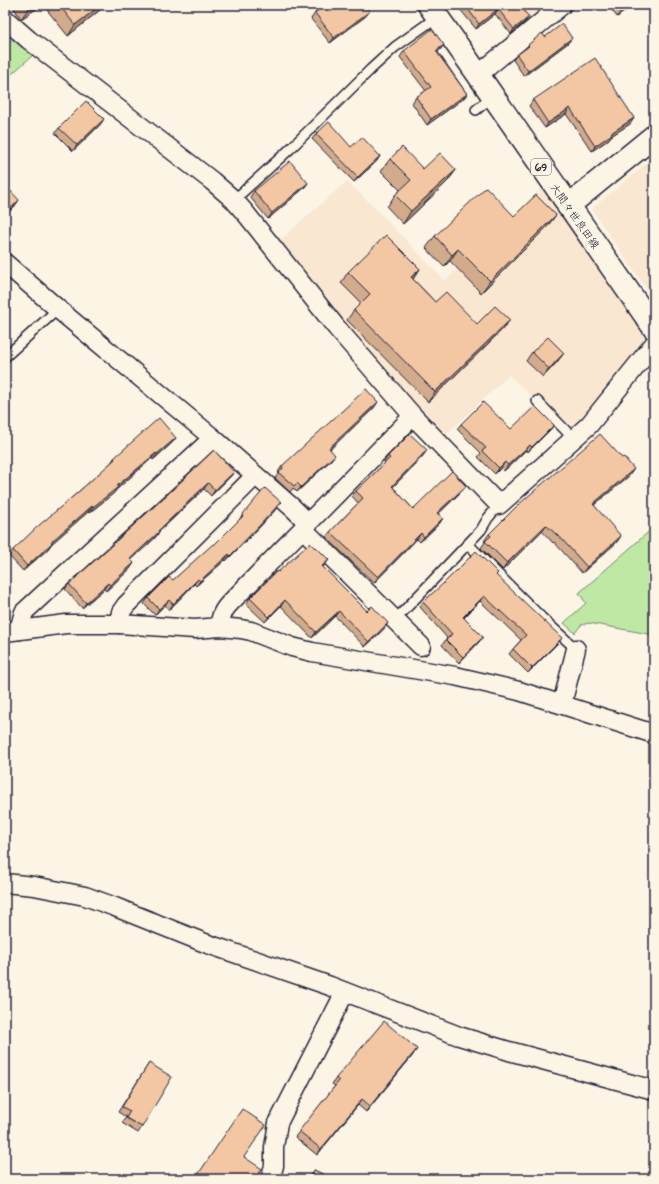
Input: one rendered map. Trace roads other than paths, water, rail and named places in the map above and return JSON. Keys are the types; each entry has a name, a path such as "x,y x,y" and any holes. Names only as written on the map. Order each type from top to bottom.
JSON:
{"main road":[{"name":"大間々世良田線","path":"433,11 654,328"},
{"path":"568,206 654,136"}],"street":[{"path":"478,75 562,5"},
{"path":"5,19 29,40 193,166 234,200 336,328 413,416 499,505 589,425 654,344"},
{"path":"5,263 213,438 294,509 306,526 421,646"},
{"path":"220,627 223,611 413,416"},
{"path":"12,631 24,612 213,438"},
{"path":"119,624 121,612 126,605 255,476"},
{"path":"12,631 66,624 119,624 195,629 220,627 241,629 251,631 292,647 312,652 455,676 519,691 654,734"},
{"path":"562,704 576,649"},
{"path":"5,883 34,886 85,896 205,943 330,986 459,1036 654,1090"},
{"path":"270,1179 274,1166 274,1147 278,1124 345,992"}],"lane":[{"path":"234,200 290,149 371,69 433,11"},
{"path":"476,110 493,96"},
{"path":"5,357 58,309"},
{"path":"537,401 574,439"},
{"path":"395,620 481,530 488,518 499,505"},
{"path":"468,544 542,618 576,649"}]}
